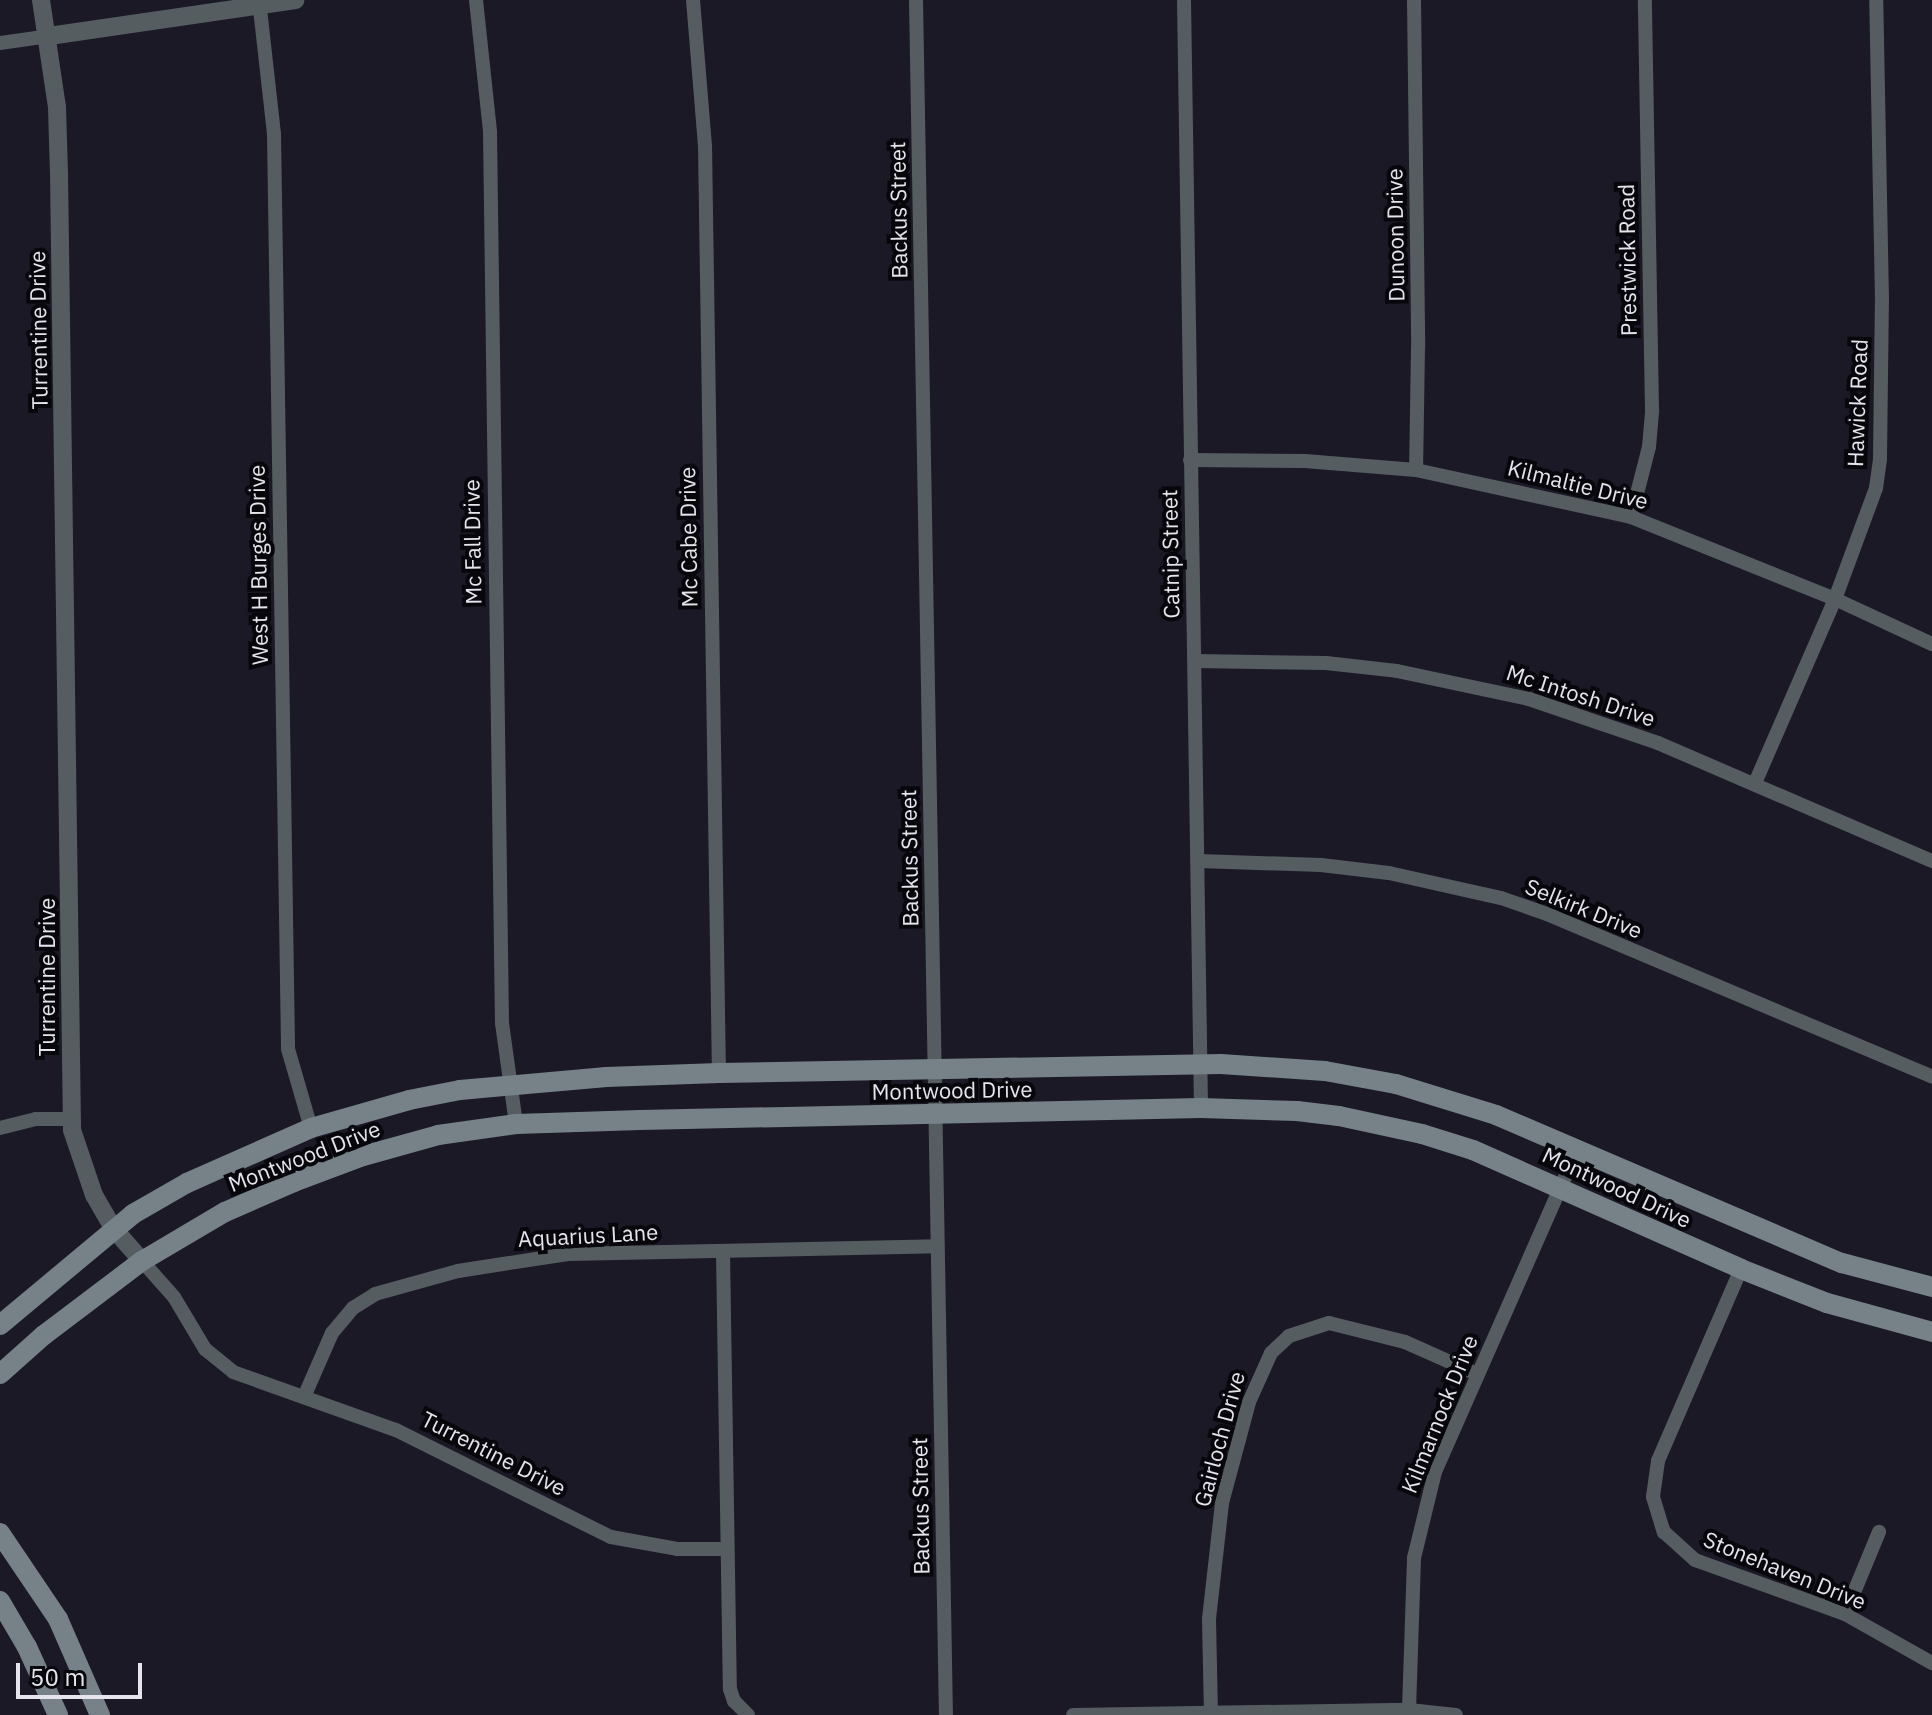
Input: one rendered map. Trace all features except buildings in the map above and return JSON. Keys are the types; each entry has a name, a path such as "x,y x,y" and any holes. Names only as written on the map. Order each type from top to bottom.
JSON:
{"main road":[{"name":"Montwood Drive","path":"0,1325 113,1228 187,1183 311,1128 409,1100 511,1083 719,1073 1201,1065 1294,1067 1396,1084 1496,1115 1842,1263 1932,1287"},
{"name":"Montwood Drive","path":"0,1374 44,1335 142,1261 225,1212 363,1156 438,1135 516,1124 1201,1108 1297,1111 1381,1124 1473,1150 1741,1269 1827,1303 1932,1332"},
{"path":"0,1533 58,1619 100,1715"},
{"path":"0,1601 27,1647 58,1715"}],"street":[{"name":"Turrentine Drive","path":"41,0 49,36 59,173 72,1119 82,1166 113,1228 174,1297 205,1349 252,1382 396,1430 611,1537 677,1549 726,1549"},
{"path":"0,43 295,0"},
{"name":"Mc Fall Drive","path":"476,0 490,132 502,1023 516,1124"},
{"name":"Mc Cabe Drive","path":"693,0 705,145 719,1073"},
{"name":"Backus Street","path":"916,0 946,1715"},
{"name":"Catnip Street","path":"1184,0 1201,1108"},
{"name":"Dunoon Drive","path":"1414,0 1418,347 1416,470"},
{"name":"Prestwick Road","path":"1631,517 1649,447 1652,410 1645,0"},
{"name":"Hawick Road","path":"1755,783 1867,518 1880,458 1882,300 1876,0"},
{"name":"West H Burges Drive","path":"259,3 274,134 288,1049 311,1128"},
{"name":"Kilmaltie Drive","path":"1190,460 1305,461 1416,470 1631,517 1835,599 1932,644"},
{"name":"Mc Intosh Drive","path":"1195,661 1326,663 1470,684 1587,717 1755,783 1932,861"},
{"name":"Selkirk Drive","path":"1199,861 1321,865 1389,873 1501,898 1547,914 1932,1077"},
{"path":"0,1128 36,1119 72,1119"},
{"name":"Kilmarnock Drive","path":"1409,1710 1410,1602 1423,1515 1435,1472 1577,1150"},
{"name":"Aquarius Lane","path":"304,1397 339,1322 375,1294 458,1271 524,1259 613,1252 937,1246"},
{"path":"723,1252 730,1689 734,1701 748,1715"},
{"name":"Stonehaven Drive","path":"1741,1269 1658,1461 1653,1497 1657,1515 1676,1546 1695,1560 1845,1614 1932,1663"},
{"name":"Gairloch Drive","path":"1211,1714 1209,1619 1220,1517 1249,1402 1271,1353 1289,1336 1329,1323 1405,1342 1477,1374"},
{"path":"1845,1614 1879,1532"},
{"path":"1073,1715 1409,1710 1456,1715"}]}
